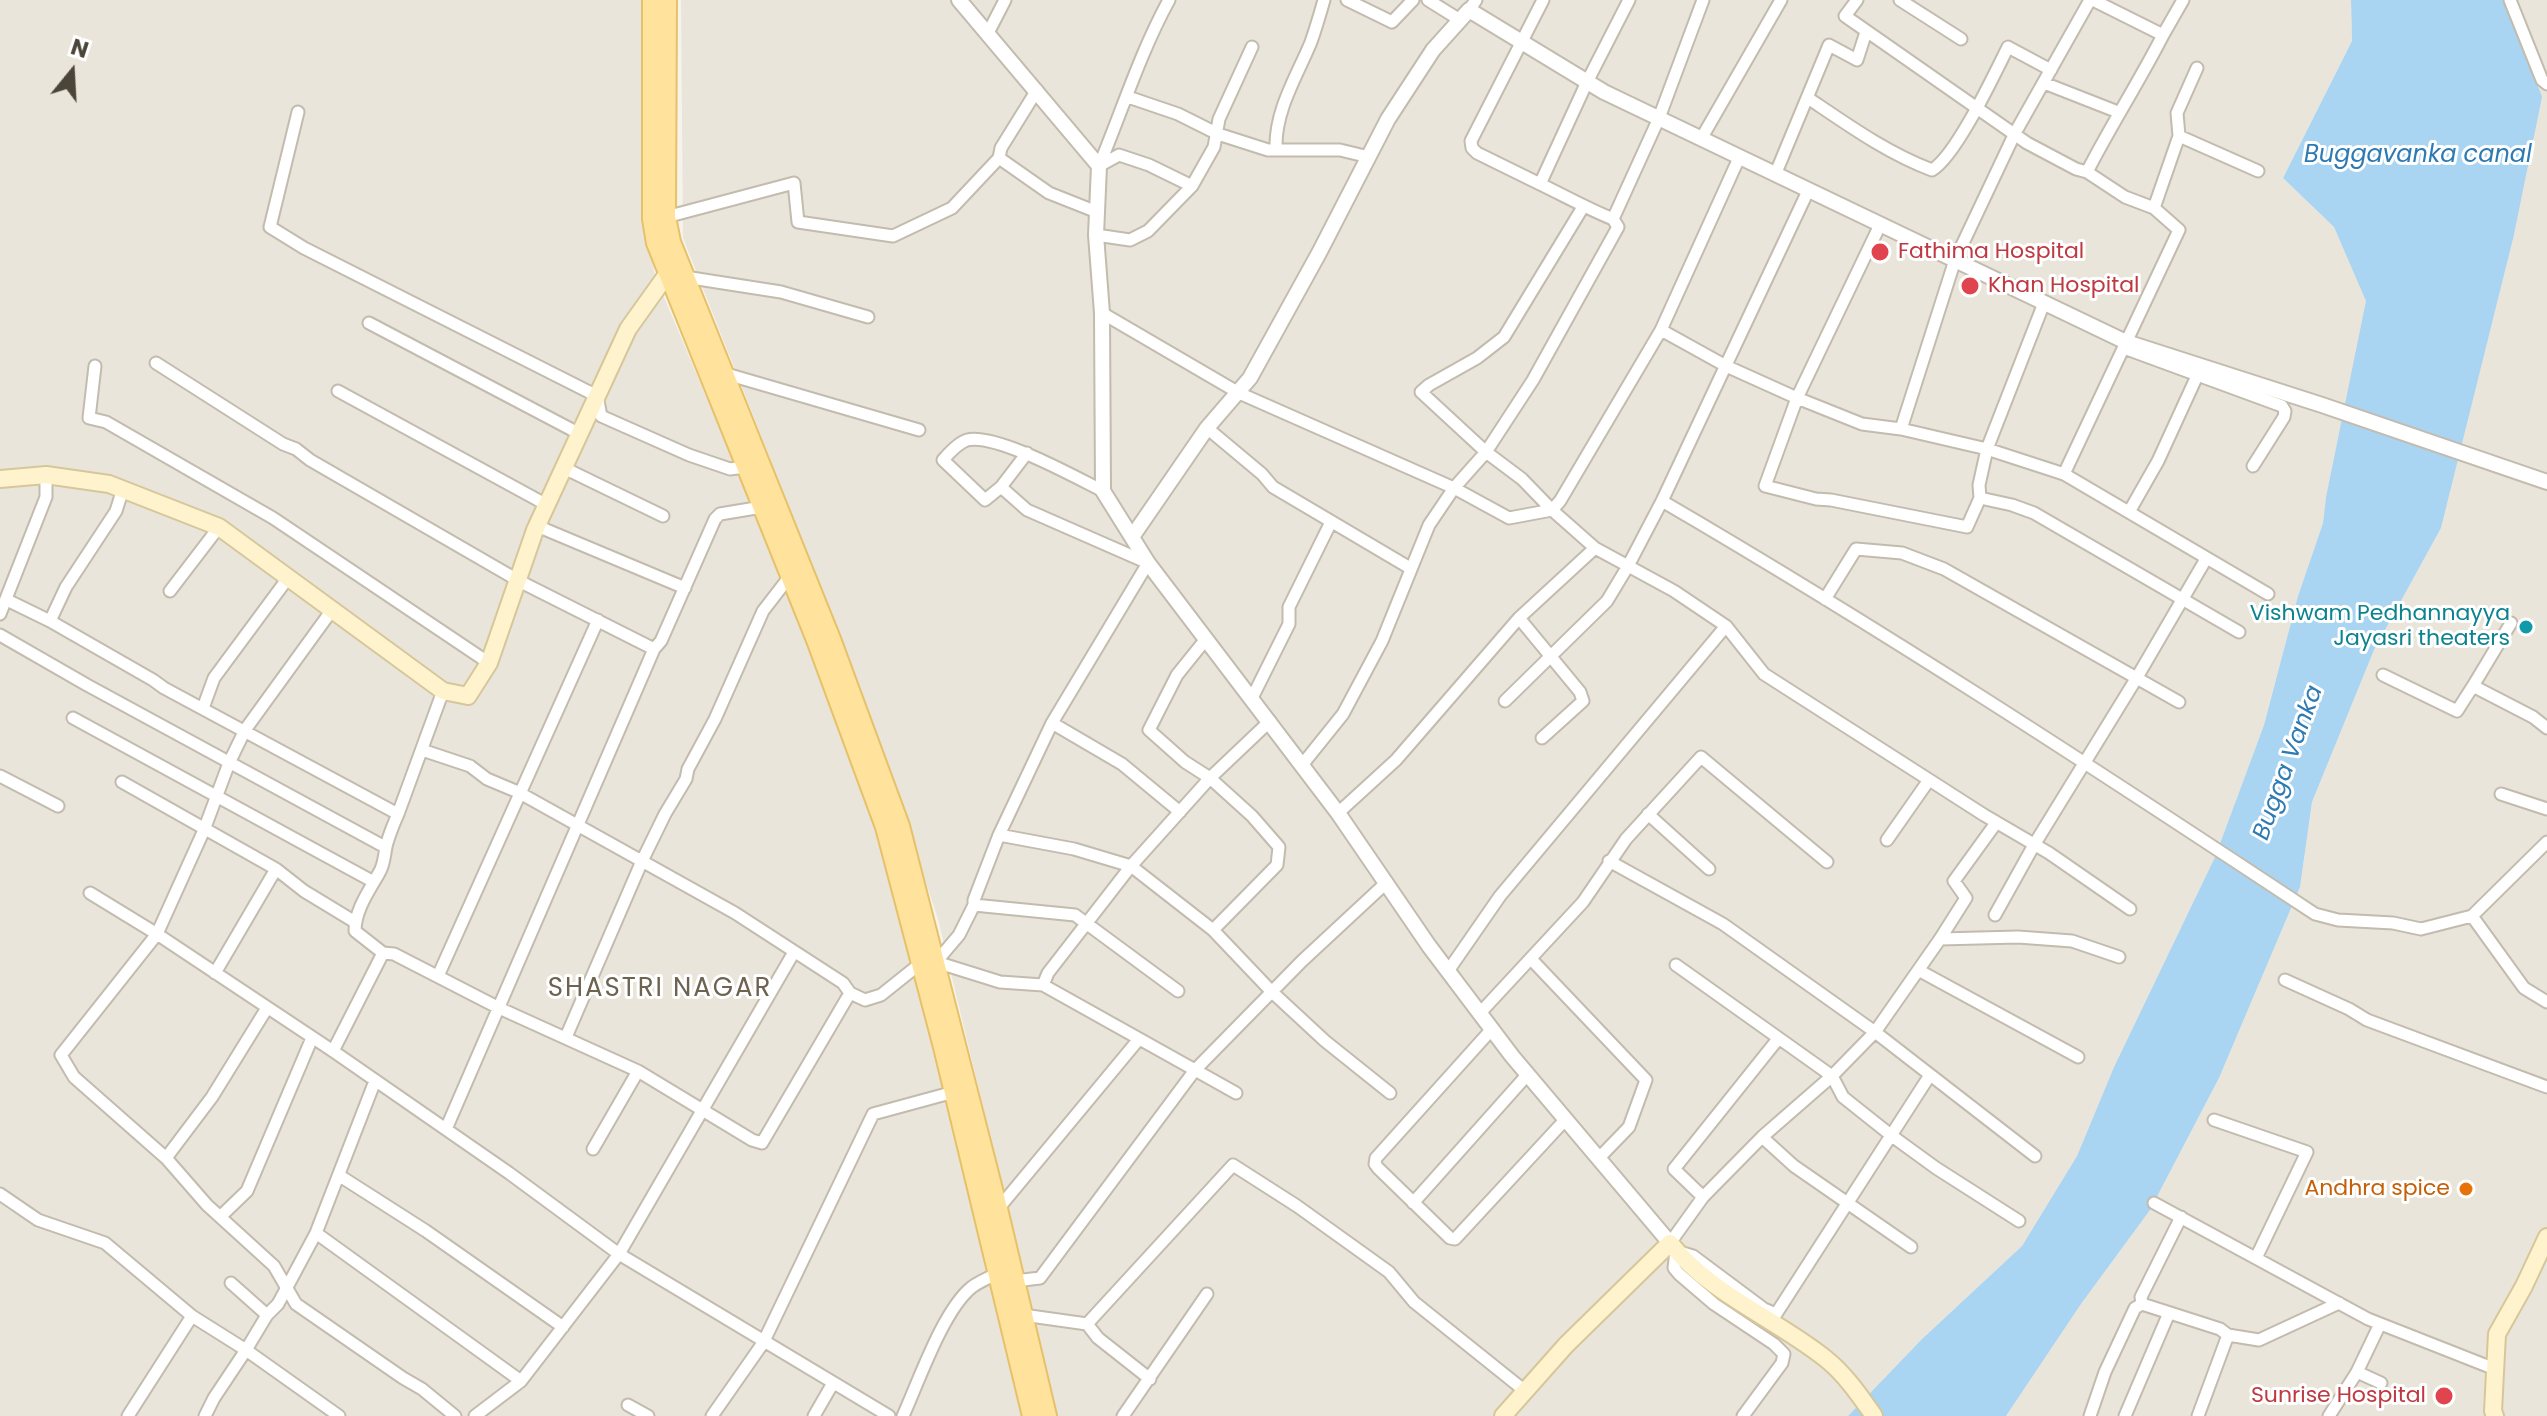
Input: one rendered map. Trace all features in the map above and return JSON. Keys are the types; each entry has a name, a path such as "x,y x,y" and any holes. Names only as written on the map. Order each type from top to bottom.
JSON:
{"main road":[{"path":"652,0 652,219 656,243 678,272 723,373 831,639 900,826 954,1092 1023,1315 1047,1416"},
{"path":"667,0 666,217 678,272 745,467 816,640 885,827 929,963 998,1209 1032,1416"},
{"path":"0,479 46,475 109,484 219,527 443,691 468,696 489,663 537,526 628,329 678,272"},
{"path":"2495,1416 2497,1334 2546,1242"},
{"path":"1503,1416 1566,1345 1673,1247 1683,1259 1729,1296 1827,1360 1853,1386 1874,1416"}],"street":[{"path":"959,0 1099,166"},
{"path":"988,33 1005,0"},
{"path":"1103,491 1102,313 1096,235 1099,166 1148,40 1169,0"},
{"path":"1276,148 1276,135 1287,93 1310,42 1324,0"},
{"path":"1347,0 1392,22 1413,0"},
{"path":"1428,0 1468,10 1587,82 2125,345 2197,376 2282,406 2284,417 2253,466"},
{"path":"1302,765 1343,714 1382,641 1429,525 1454,488 1486,452 1533,380 1618,227 1613,219 1583,207 1472,148 1471,141 1543,0"},
{"path":"1540,184 1629,0"},
{"path":"1613,219 1658,118 1703,0"},
{"path":"1701,139 1781,0"},
{"path":"1857,0 1845,16 1866,32 2040,149 2087,172 2125,197 2154,208 2179,230 2064,474"},
{"path":"1900,0 1961,39"},
{"path":"1901,429 1955,260 2015,133 2091,0 2163,35"},
{"path":"2087,172 2183,0"},
{"path":"2510,0 2542,80 2547,84"},
{"path":"1132,537 1207,428 1250,378 1312,267 1388,119 1433,50 1468,10"},
{"path":"1775,175 1829,45 1857,60 1866,32"},
{"path":"1096,235 1130,240 1148,231 1192,186 1214,147 1219,119 1252,47"},
{"path":"1808,98 1859,133 1932,170 1947,157 1977,108 2008,47 2051,70"},
{"path":"2154,208 2179,136 2177,113 2197,68"},
{"path":"2044,83 2118,112"},
{"path":"666,217 794,183 798,222 893,236 952,208 999,158 1001,148 1037,90"},
{"path":"1128,97 1178,114 1218,134 1268,150 1340,150 1369,157"},
{"path":"298,112 270,227 304,248 597,396 601,416 689,455 730,469 745,467"},
{"path":"2179,136 2258,171"},
{"path":"1099,166 1119,155 1149,165 1192,186"},
{"path":"999,158 1049,193 1097,212"},
{"path":"1102,313 1239,393 1454,488 1509,518 1552,510 1661,330 1739,158"},
{"path":"1505,701 1607,601 1628,566 1662,501 1808,191"},
{"path":"1583,207 1504,337 1477,358 1421,392 1486,452 1522,479 1595,548 1674,591 1726,626 1764,674 2130,909"},
{"path":"1880,225 1797,398 1765,486 1816,499 1967,527 1980,498 1979,485 1987,449 2044,303"},
{"path":"678,272 781,292 868,317"},
{"path":"369,323 580,434"},
{"path":"1661,330 1726,366 1862,424 1901,429 1987,449 2064,474 2268,594"},
{"path":"2125,345 2322,405 2547,482"},
{"path":"156,363 283,444 518,580 654,649"},
{"path":"95,366 89,418 106,422 273,518 489,663"},
{"path":"723,373 919,430"},
{"path":"2129,512 2158,461 2197,376"},
{"path":"338,391 547,505"},
{"path":"1207,428 1273,487 1410,568"},
{"path":"1027,453 1001,487 985,500 943,459 964,441 976,439 1027,453 1103,491 1148,563 1338,813 1448,971 1565,1120 1673,1247 1693,1256 1764,1309 1776,1314 1930,1075"},
{"path":"564,468 663,516"},
{"path":"0,614 46,497 46,475"},
{"path":"1001,487 1027,510 1148,563"},
{"path":"50,621 66,587 116,511 123,489"},
{"path":"1980,498 2034,513 2239,632"},
{"path":"1662,501 1766,561 2085,762 2315,914 2338,920 2393,923 2421,929 2472,916 2547,842"},
{"path":"446,1129 654,649 661,641 715,519 720,514 762,507"},
{"path":"1252,698 1289,624 1289,607 1331,522"},
{"path":"537,526 685,588"},
{"path":"170,591 219,527"},
{"path":"1338,813 1396,760 1519,618 1595,548"},
{"path":"1825,599 1856,549 1902,553 1944,569 2179,702"},
{"path":"1995,915 2206,559"},
{"path":"422,750 470,766 487,779 518,792 735,913 843,983 850,993 865,1000 881,995 929,963 959,935 974,905 999,835 1052,723 1148,563"},
{"path":"566,1037 642,861 686,779 763,611 790,576"},
{"path":"203,708 214,678 288,578"},
{"path":"7,600 398,814"},
{"path":"332,610 245,730 157,934 61,1055 74,1077 166,1158 207,1205 274,1266 296,1304 422,1389 455,1416"},
{"path":"1519,618 1580,692 1583,701 1542,738"},
{"path":"438,976 518,792 598,620"},
{"path":"2383,675 2457,711 2511,623"},
{"path":"1448,971 1500,896 1726,626"},
{"path":"0,635 385,847"},
{"path":"1206,639 1177,675 1149,730 1185,762 1210,778 1252,816 1279,847 1277,865 1213,930"},
{"path":"2473,686 2533,717 2547,728"},
{"path":"443,691 385,847 386,855 379,874 372,881 355,922 355,931 383,953 394,954 499,1008 638,1071 752,1140 762,1143 850,993"},
{"path":"73,718 372,881"},
{"path":"1043,985 1048,973 1131,866 1210,778 1270,721"},
{"path":"1052,723 1122,764 1180,812"},
{"path":"1480,1013 1583,902 1609,861 1701,757 1827,862"},
{"path":"0,776 58,806"},
{"path":"1887,840 1929,780"},
{"path":"122,782 276,869 304,891 355,922"},
{"path":"2501,794 2547,809"},
{"path":"1648,814 1709,869"},
{"path":"1743,1416 1782,1363 1784,1354 1714,1304 1679,1274 1674,1268 1673,1247 1703,1197 1762,1137 1832,1076 1875,1032 1920,971 1966,898 1954,881 1996,823"},
{"path":"999,835 1074,849 1131,866 1213,930 1271,991 1325,1041 1390,1093"},
{"path":"1609,861 1723,924 1875,1032 2035,1156"},
{"path":"215,973 276,869"},
{"path":"903,1416 946,1321 972,1287 1008,1274 1040,1278 1195,1070 1271,991 1386,883"},
{"path":"90,893 333,1051 619,1254 889,1416"},
{"path":"974,905 1075,915 1178,991"},
{"path":"2472,916 2524,988 2547,1002"},
{"path":"1940,939 2018,937 2072,941 2119,957"},
{"path":"475,1416 521,1381 619,1254 794,952"},
{"path":"333,1051 383,953"},
{"path":"1531,959 1646,1080 1629,1127 1598,1159"},
{"path":"929,963 1000,982 1043,985 1236,1093"},
{"path":"1676,965 1832,1076 1843,1097 1892,1136 2019,1221"},
{"path":"1920,971 2078,1057"},
{"path":"2285,980 2367,1020 2547,1087"},
{"path":"166,1158 212,1097 267,1008"},
{"path":"1492,1029 1376,1158 1378,1168 1450,1238 1457,1238 1565,1120"},
{"path":"221,1216 247,1191 312,1038"},
{"path":"998,1209 1139,1039"},
{"path":"1703,1197 1674,1169 1778,1039"},
{"path":"593,1149 638,1071"},
{"path":"1413,1203 1528,1074"},
{"path":"223,1416 208,1412 214,1398 267,1315 278,1304 316,1233 375,1081"},
{"path":"712,1416 764,1341 873,1114 954,1092"},
{"path":"2214,1120 2307,1152 2256,1258"},
{"path":"1762,1137 1794,1166 1911,1247"},
{"path":"1087,1324 1233,1165 1389,1272 1414,1302 1525,1391"},
{"path":"340,1176 426,1231 563,1327"},
{"path":"0,1194 38,1220 105,1243 192,1316 339,1416"},
{"path":"2154,1203 2380,1324 2495,1369"},
{"path":"2142,1304 2141,1297 2181,1217"},
{"path":"316,1233 521,1381"},
{"path":"231,1283 267,1315"},
{"path":"1123,1416 1207,1294"},
{"path":"2090,1416 2105,1372 2135,1308 2142,1304 2220,1329 2228,1335 2259,1340 2339,1303"},
{"path":"2125,1416 2169,1313"},
{"path":"1023,1315 1087,1324 1098,1338 1150,1379"},
{"path":"128,1416 192,1316"},
{"path":"2329,1416 2357,1372 2380,1324"},
{"path":"2198,1416 2228,1335"},
{"path":"2357,1372 2381,1383"},
{"path":"814,1416 833,1383"},
{"path":"489,1405 500,1416"},
{"path":"628,1405 648,1416"}],"shaded area":[{"path":"0,0 642,0 644,218 655,276 828,685 900,897 1032,1416 0,1416"},
{"path":"681,0 2351,0 2352,41 2283,178 2334,227 2367,301 2323,523 2298,596 2264,725 2215,857 2114,1067 2077,1156 2022,1246 1922,1339 1848,1416 1057,1416 938,919 861,689 683,238"},
{"path":"2506,0 2547,0 2547,1416 2006,1416 2081,1304 2150,1210 2219,1078 2300,887 2312,802 2374,650 2441,528 2513,239"}],"water":[{"name":"Buggavanka canal","path":"2351,0 2506,0 2542,97 2513,239 2441,528 2374,650 2312,802 2300,887 2219,1078 2150,1210 2081,1304 2006,1416 1848,1416 1922,1339 2022,1246 2077,1156 2114,1067 2215,857 2264,725 2298,596 2323,523 2366,301 2334,227 2283,178 2352,41"}],"place":[{"name":"Fathima Hospital","path":"1880,252"},
{"name":"Khan Hospital","path":"1970,286"},
{"name":"Vishwam Pedhannayya Jayasri theaters","path":"2526,627"},
{"name":"Andhra spice","path":"2466,1189"},
{"name":"Sunrise Hospital","path":"2444,1396"}],"district":[{"name":"SHASTRI NAGAR","path":"660,989"}],"water label":[{"name":"Bugga Vanka","path":"2289,763"}]}
